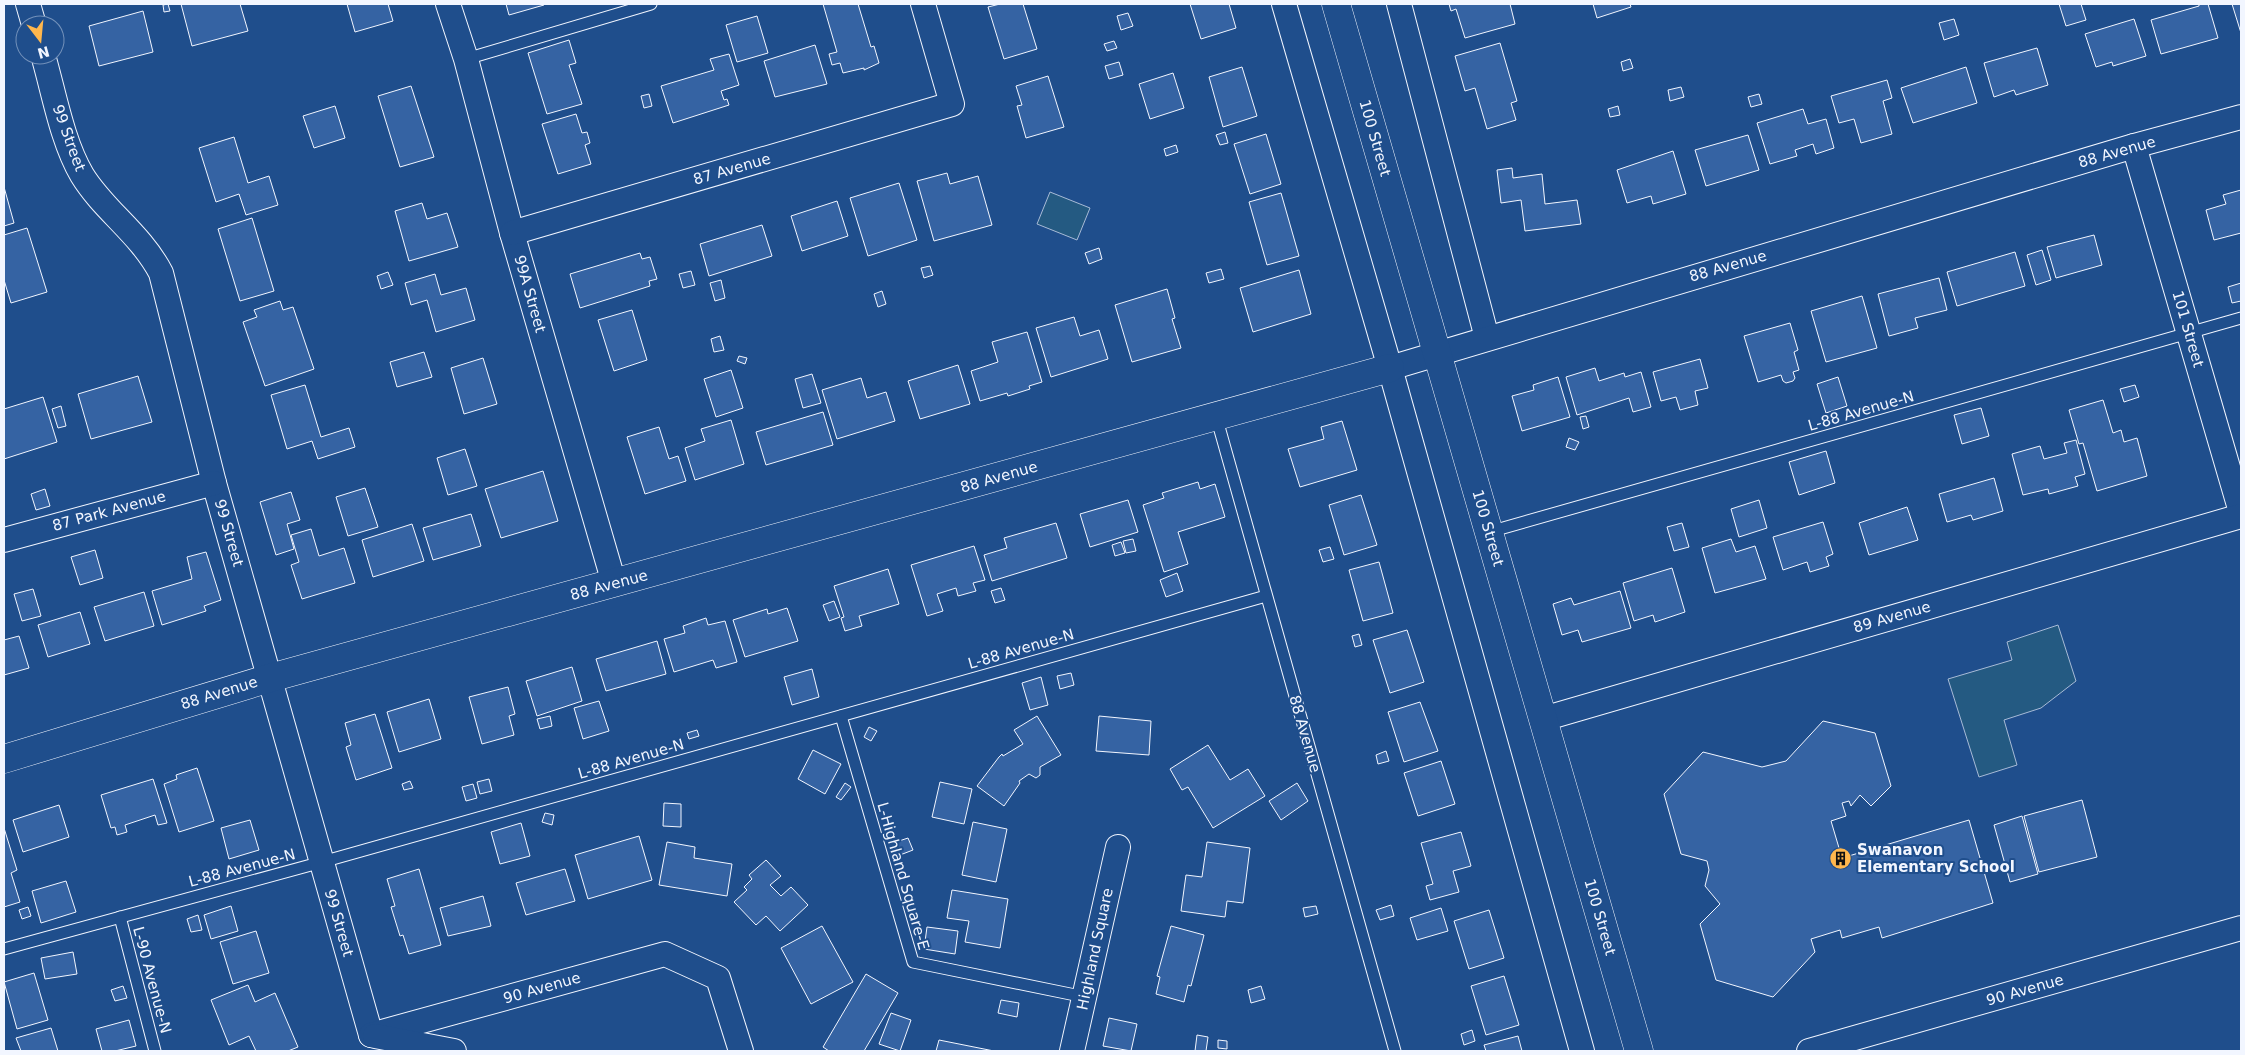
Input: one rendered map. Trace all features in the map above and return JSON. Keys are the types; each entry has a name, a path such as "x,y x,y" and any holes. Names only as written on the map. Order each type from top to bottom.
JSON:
{"street":[{"name":"99A Street","path":"448,4 466,59 512,233 614,583"},
{"name":"87 Avenue","path":"512,233 952,104 923,4"},
{"path":"1284,4 1390,368 1582,1051"},
{"name":"100 Street","path":"1336,4 1639,1051"},
{"path":"1399,4 1487,338"},
{"name":"99 Street","path":"46,65 67,140 83,176 143,244 161,273 214,483 370,1035"},
{"name":"88 Avenue","path":"4,759 270,678 1390,368 2134,146 2241,117"},
{"name":"101 Street","path":"2134,146 2241,514"},
{"name":"87 Park Avenue","path":"4,540 214,483"},
{"name":"89 Avenue","path":"1543,719 2241,514"},
{"name":"Highland Square","path":"1072,1051 1118,847"},
{"name":"90 Avenue","path":"1809,1051 2241,928"},
{"name":"90 Avenue","path":"370,1035 665,954 718,978 741,1051"},
{"path":"370,1035 454,1051"}],"lane":[{"path":"466,59 651,4"},
{"name":"L-88 Avenue-N","path":"1489,532 2241,318"},
{"name":"88 Avenue","path":"1216,416 1395,1051"},
{"name":"L-88 Avenue-N","path":"4,949 322,862 1266,596"},
{"name":"L-Highland Square-E","path":"841,716 913,962 1085,997"},
{"name":"L-90 Avenue-N","path":"120,917 155,1051"}],"shaded area":[{"path":"1050,192 1090,208 1077,240 1037,224"},
{"path":"2058,625 2076,681 2041,708 2004,720 2017,765 1979,777 1948,679 2012,660 2007,642"}],"building":[{"path":"168,4 170,11 164,12 163,5"},
{"path":"181,4 240,4 248,31 192,46"},
{"path":"347,4 388,4 393,21 355,32"},
{"path":"506,4 544,4 544,5 509,15"},
{"path":"823,4 858,4 871,47 874,46 879,63 864,70 864,68 843,73 840,63 832,65 829,54 837,52"},
{"path":"1000,4 1023,4 1037,49 1004,59 988,7"},
{"path":"1190,4 1229,4 1236,28 1201,39"},
{"path":"1449,4 1510,4 1515,24 1465,38 1456,9 1451,11"},
{"path":"1593,4 1630,4 1631,7 1597,18"},
{"path":"2059,4 2081,4 2086,20 2066,26"},
{"path":"2199,4 2208,4 2218,38 2161,54 2151,20 2199,6"},
{"path":"2232,4 2241,4 2241,33"},
{"path":"143,11 153,52 99,66 89,26"},
{"path":"1128,13 1133,26 1121,30 1117,16"},
{"path":"757,16 768,53 737,62 726,25"},
{"path":"1954,19 1959,35 1944,40 1939,23"},
{"path":"2134,19 2146,56 2113,66 2112,62 2096,67 2085,34"},
{"path":"569,40 576,63 569,65 582,104 547,114 528,53"},
{"path":"1114,41 1117,48 1107,51 1104,44"},
{"path":"1500,43 1517,101 1511,103 1516,120 1487,129 1475,88 1465,91 1455,56"},
{"path":"815,45 827,84 775,97 764,61"},
{"path":"2037,48 2048,85 2016,95 2014,90 1994,97 1984,63"},
{"path":"729,54 739,85 721,91 724,100 727,99 729,105 673,123 661,86 714,70 710,59"},
{"path":"1630,59 1633,68 1623,71 1621,62"},
{"path":"1119,62 1123,75 1109,79 1105,66"},
{"path":"1242,67 1257,116 1223,127 1209,77"},
{"path":"1966,67 1977,103 1913,123 1901,88"},
{"path":"1173,73 1184,108 1150,119 1139,84"},
{"path":"1048,76 1064,127 1026,138 1017,106 1022,105 1016,86"},
{"path":"1887,80 1892,98 1883,101 1892,134 1861,143 1854,119 1839,123 1831,96"},
{"path":"411,86 434,157 400,167 378,96"},
{"path":"1681,87 1684,97 1670,101 1668,90"},
{"path":"649,94 652,106 644,108 641,96"},
{"path":"1759,94 1762,104 1751,107 1748,97"},
{"path":"335,106 345,138 314,148 303,116"},
{"path":"1618,106 1620,115 1610,117 1608,109"},
{"path":"1803,109 1808,124 1826,119 1834,148 1816,154 1813,144 1795,150 1797,156 1770,164 1757,123"},
{"path":"576,114 582,133 587,132 590,143 585,145 591,164 558,174 542,124"},
{"path":"1225,132 1228,143 1220,145 1216,135"},
{"path":"1266,134 1281,184 1250,194 1234,144"},
{"path":"1748,135 1759,170 1706,186 1695,150"},
{"path":"234,137 248,183 269,176 278,205 246,215 239,194 216,202 199,148"},
{"path":"1176,145 1178,152 1166,156 1164,149"},
{"path":"1673,151 1686,194 1653,204 1651,196 1627,203 1617,170"},
{"path":"1512,168 1513,178 1542,174 1545,204 1577,200 1581,224 1525,231 1521,200 1501,203 1497,170"},
{"path":"947,173 950,184 978,176 992,225 934,241 917,181"},
{"path":"899,183 917,240 868,256 850,198"},
{"path":"4,187 14,223 4,226"},
{"path":"2241,190 2241,233 2214,240 2206,210 2226,204 2223,195"},
{"path":"1281,193 1299,256 1267,265 1249,202"},
{"path":"837,201 848,236 802,251 791,216"},
{"path":"422,203 427,219 447,213 458,247 409,261 395,211"},
{"path":"252,218 274,291 240,301 218,229"},
{"path":"762,225 772,256 709,276 700,244"},
{"path":"27,228 47,292 11,303 4,280 4,235"},
{"path":"2094,235 2102,265 2056,278 2047,247"},
{"path":"1099,248 1102,259 1089,264 1085,253"},
{"path":"2042,250 2051,280 2036,285 2027,255"},
{"path":"2015,252 2025,286 1957,306 1947,272"},
{"path":"640,253 642,259 650,257 657,279 649,281 650,286 580,308 570,274"},
{"path":"930,266 933,275 924,278 921,268"},
{"path":"1221,269 1224,279 1209,283 1206,273"},
{"path":"1299,270 1311,314 1253,332 1240,288"},
{"path":"691,271 695,285 683,288 679,274"},
{"path":"388,272 393,285 381,289 377,276"},
{"path":"435,274 441,295 466,288 475,320 436,332 427,300 411,305 405,283"},
{"path":"1939,278 1947,310 1915,318 1918,328 1889,336 1878,294"},
{"path":"721,280 725,298 715,301 710,283"},
{"path":"2241,283 2241,301 2232,303 2228,287"},
{"path":"1167,289 1175,318 1172,319 1181,348 1132,362 1115,305"},
{"path":"882,291 886,304 878,307 874,294"},
{"path":"1862,296 1877,348 1826,362 1811,311"},
{"path":"280,301 283,310 293,307 314,369 265,386 243,322 257,317 254,310"},
{"path":"632,310 647,360 614,371 598,320"},
{"path":"1074,317 1080,336 1099,330 1108,359 1051,377 1036,328"},
{"path":"1790,323 1798,350 1794,352 1799,370 1793,372 1795,378 1793,381 1786,383 1781,375 1758,382 1744,336"},
{"path":"1027,332 1042,382 1029,386 1030,389 1008,396 1007,393 980,401 971,371 998,362 992,342"},
{"path":"720,336 724,350 714,352 711,339"},
{"path":"424,352 432,377 397,387 390,362"},
{"path":"739,356 747,358 745,364 737,361"},
{"path":"483,358 497,404 464,414 451,368"},
{"path":"1700,359 1708,388 1695,391 1698,405 1680,410 1676,397 1661,401 1653,372"},
{"path":"958,365 970,404 920,419 908,381"},
{"path":"1595,368 1599,381 1624,373 1625,377 1641,372 1651,407 1633,412 1629,398 1577,415 1566,377"},
{"path":"731,370 743,408 716,417 704,379"},
{"path":"812,374 821,403 803,408 795,379"},
{"path":"138,376 152,422 91,439 78,394"},
{"path":"1558,377 1570,417 1522,431 1512,396 1534,390 1533,385"},
{"path":"1838,377 1847,406 1826,413 1817,384"},
{"path":"861,378 867,398 886,392 895,421 837,439 822,390"},
{"path":"305,385 321,437 349,428 355,447 318,459 312,441 287,449 271,395"},
{"path":"2135,385 2139,397 2124,402 2120,389"},
{"path":"43,397 57,442 4,459 4,409"},
{"path":"2103,400 2113,433 2121,430 2124,442 2137,438 2147,476 2097,491 2083,443 2079,444 2069,410"},
{"path":"61,406 66,426 58,428 52,409"},
{"path":"1981,408 1989,436 1962,444 1954,415"},
{"path":"823,412 833,445 766,465 756,432"},
{"path":"1586,416 1589,427 1583,429 1580,417"},
{"path":"731,420 744,464 695,480 685,448 705,441 701,429"},
{"path":"1342,421 1357,470 1300,487 1288,449 1324,439 1321,427"},
{"path":"659,427 669,459 678,456 686,481 645,494 627,437"},
{"path":"1569,438 1579,442 1575,450 1566,447"},
{"path":"2076,440 2085,474 2075,477 2078,486 2049,494 2048,489 2023,495 2012,454 2040,446 2044,459 2067,453 2064,443"},
{"path":"465,449 477,486 448,495 437,458"},
{"path":"1826,451 1835,483 1799,495 1789,462"},
{"path":"543,471 558,521 501,538 485,489"},
{"path":"1994,478 2003,511 1973,520 1971,515 1947,522 1939,494"},
{"path":"1198,482 1200,489 1215,484 1225,517 1178,532 1188,564 1164,572 1143,505 1164,498 1162,493"},
{"path":"365,488 378,527 348,536 336,497"},
{"path":"45,489 50,506 36,510 31,494"},
{"path":"291,492 300,520 287,524 294,549 276,555 260,502"},
{"path":"1361,495 1377,545 1344,555 1329,505"},
{"path":"1128,500 1138,532 1090,547 1080,514"},
{"path":"1759,500 1767,528 1739,537 1731,509"},
{"path":"1907,507 1918,540 1869,555 1859,523"},
{"path":"471,514 481,546 433,560 423,528"},
{"path":"1823,522 1833,554 1826,557 1829,566 1810,572 1807,562 1783,570 1773,537"},
{"path":"1056,523 1067,558 992,581 984,555 1007,548 1004,538"},
{"path":"1682,523 1689,547 1674,551 1667,527"},
{"path":"412,524 424,561 373,577 362,540"},
{"path":"311,529 319,556 344,548 355,583 302,599 291,565 299,562 291,535"},
{"path":"1133,539 1136,551 1126,553 1123,541"},
{"path":"1731,539 1736,552 1755,546 1766,579 1715,593 1702,548"},
{"path":"1121,542 1125,553 1115,556 1112,545"},
{"path":"974,546 985,580 973,583 976,591 958,596 956,588 937,594 943,611 927,616 911,565"},
{"path":"1330,547 1334,559 1323,562 1319,550"},
{"path":"95,550 103,578 80,585 71,557"},
{"path":"206,552 221,600 204,606 206,611 162,625 152,591 192,579 187,557"},
{"path":"1379,562 1393,613 1363,621 1349,570"},
{"path":"1672,568 1685,612 1655,622 1653,615 1634,621 1623,583"},
{"path":"888,569 899,604 859,616 862,626 845,631 841,618 844,617 834,586"},
{"path":"1177,573 1183,591 1166,597 1160,580"},
{"path":"1001,588 1005,600 995,603 991,591"},
{"path":"33,589 41,616 22,621 14,594"},
{"path":"1620,591 1631,628 1582,642 1578,630 1562,635 1553,604 1571,598 1574,605"},
{"path":"144,592 154,626 105,641 94,607"},
{"path":"834,601 840,617 829,621 823,605"},
{"path":"787,608 798,641 745,657 733,620 767,609 768,614"},
{"path":"80,612 90,644 48,657 38,625"},
{"path":"706,618 708,625 725,621 737,662 716,668 713,660 674,672 664,639 685,633 683,626"},
{"path":"1407,630 1424,682 1390,693 1373,640"},
{"path":"1359,634 1362,645 1355,647 1352,636"},
{"path":"19,636 29,668 4,675 4,640"},
{"path":"657,641 666,674 606,691 596,659"},
{"path":"572,667 582,701 537,716 526,681"},
{"path":"812,669 819,697 792,705 784,677"},
{"path":"1071,673 1074,685 1060,689 1057,676"},
{"path":"1041,677 1048,705 1030,710 1022,683"},
{"path":"508,687 515,714 509,716 514,735 482,744 469,697"},
{"path":"429,699 441,739 399,752 387,712"},
{"path":"599,701 609,731 583,739 574,708"},
{"path":"1420,702 1438,751 1404,762 1388,712"},
{"path":"375,714 392,768 356,780 346,747 351,745 345,723"},
{"path":"550,716 552,726 540,729 537,719"},
{"path":"1037,716 1061,755 1040,767 1040,775 1036,778 1029,774 1019,781 1020,783 1004,806 977,786 1002,754 1003,756 1023,744 1014,730"},
{"path":"1099,716 1151,721 1149,755 1096,751"},
{"name":"Swanavon Elementary School","path":"1823,721 1875,733 1891,786 1871,806 1860,795 1851,806 1849,801 1842,803 1846,816 1831,821 1842,858 1969,820 1993,903 1882,938 1879,927 1842,938 1840,930 1811,939 1815,952 1773,997 1716,980 1700,924 1720,904 1705,886 1709,870 1707,861 1681,854 1664,794 1703,752 1762,767 1786,761"},
{"path":"869,727 877,731 871,741 864,737"},
{"path":"697,730 699,736 689,739 687,733"},
{"path":"1208,745 1230,780 1248,769 1265,796 1213,828 1188,787 1182,790 1170,769"},
{"path":"813,750 841,764 825,794 798,779"},
{"path":"1386,751 1389,761 1378,764 1376,755"},
{"path":"1441,761 1455,804 1418,816 1404,773"},
{"path":"197,768 214,821 179,832 164,784 177,779 176,775"},
{"path":"153,779 167,823 158,825 155,815 125,825 127,832 117,835 115,827 111,828 101,795"},
{"path":"489,779 492,791 480,794 477,782"},
{"path":"410,781 413,788 404,790 402,784"},
{"path":"940,782 972,789 964,824 932,817"},
{"path":"845,783 851,787 841,800 836,797"},
{"path":"1297,783 1308,801 1281,820 1269,801"},
{"path":"473,784 477,798 466,801 462,787"},
{"path":"2082,800 2097,857 2039,872 2024,816"},
{"path":"664,803 681,804 681,827 663,826"},
{"path":"59,805 69,837 23,852 13,820"},
{"path":"545,813 554,815 552,825 542,822"},
{"path":"2022,816 2038,874 2010,882 1994,825"},
{"path":"250,820 259,850 229,859 221,828"},
{"path":"973,822 1007,829 996,882 962,875"},
{"path":"521,823 530,856 500,864 491,832"},
{"path":"4,828 17,870 11,873 20,902 4,907"},
{"path":"1461,832 1471,866 1453,871 1459,892 1430,900 1426,886 1433,884 1421,843"},
{"path":"639,836 652,880 588,899 575,855"},
{"path":"908,838 913,850 900,855 896,842"},
{"path":"667,842 695,847 694,858 732,864 727,896 659,885"},
{"path":"1207,842 1250,848 1243,903 1227,901 1225,917 1181,911 1186,875 1202,877"},
{"path":"766,860 781,876 770,885 781,896 791,887 808,905 780,931 766,916 756,925 734,902 747,890 744,887 752,879 749,875"},
{"path":"419,869 441,945 409,954 403,935 400,936 391,907 395,906 387,879"},
{"path":"565,869 575,901 526,915 516,883"},
{"path":"66,881 76,912 41,923 32,891"},
{"path":"952,890 1008,899 1000,948 965,942 969,921 947,918"},
{"path":"483,896 491,926 448,936 440,908"},
{"path":"1391,905 1394,916 1380,920 1376,910"},
{"path":"231,906 238,931 211,939 204,915"},
{"path":"1316,906 1318,914 1305,917 1303,908"},
{"path":"28,907 31,916 22,919 19,910"},
{"path":"1441,908 1448,931 1417,940 1410,918"},
{"path":"1489,910 1504,958 1469,969 1454,921"},
{"path":"198,915 202,930 191,932 187,919"},
{"path":"822,926 853,982 811,1004 781,948"},
{"path":"1171,926 1204,935 1191,986 1188,985 1184,1002 1156,994 1160,977 1157,976"},
{"path":"927,927 958,931 955,954 924,949"},
{"path":"256,931 269,973 233,984 220,942"},
{"path":"73,952 77,974 45,979 41,958"},
{"path":"34,973 48,1020 17,1029 4,982"},
{"path":"866,974 898,993 864,1051 829,1051 823,1047"},
{"path":"1504,976 1519,1025 1486,1035 1471,986"},
{"path":"248,985 255,1002 275,993 298,1047 288,1051 256,1051 249,1036 229,1045 211,1000"},
{"path":"123,986 127,998 115,1001 111,990"},
{"path":"1261,986 1265,999 1251,1003 1248,990"},
{"path":"1001,1000 1019,1003 1017,1017 998,1013"},
{"path":"891,1013 911,1020 900,1051 879,1044"},
{"path":"1109,1018 1137,1024 1131,1051 1103,1046"},
{"path":"129,1020 136,1046 115,1051 102,1051 96,1029"},
{"path":"51,1028 58,1051 21,1051 16,1038"},
{"path":"1472,1030 1475,1041 1464,1045 1461,1034"},
{"path":"1197,1035 1208,1037 1206,1051 1195,1051"},
{"path":"1518,1036 1522,1051 1486,1051 1484,1045"},
{"path":"939,1040 994,1051 936,1051"},
{"path":"1218,1040 1227,1041 1227,1049 1218,1048"}],"place":[{"name":"Swanavon Elementary School","path":"1841,859"}]}
